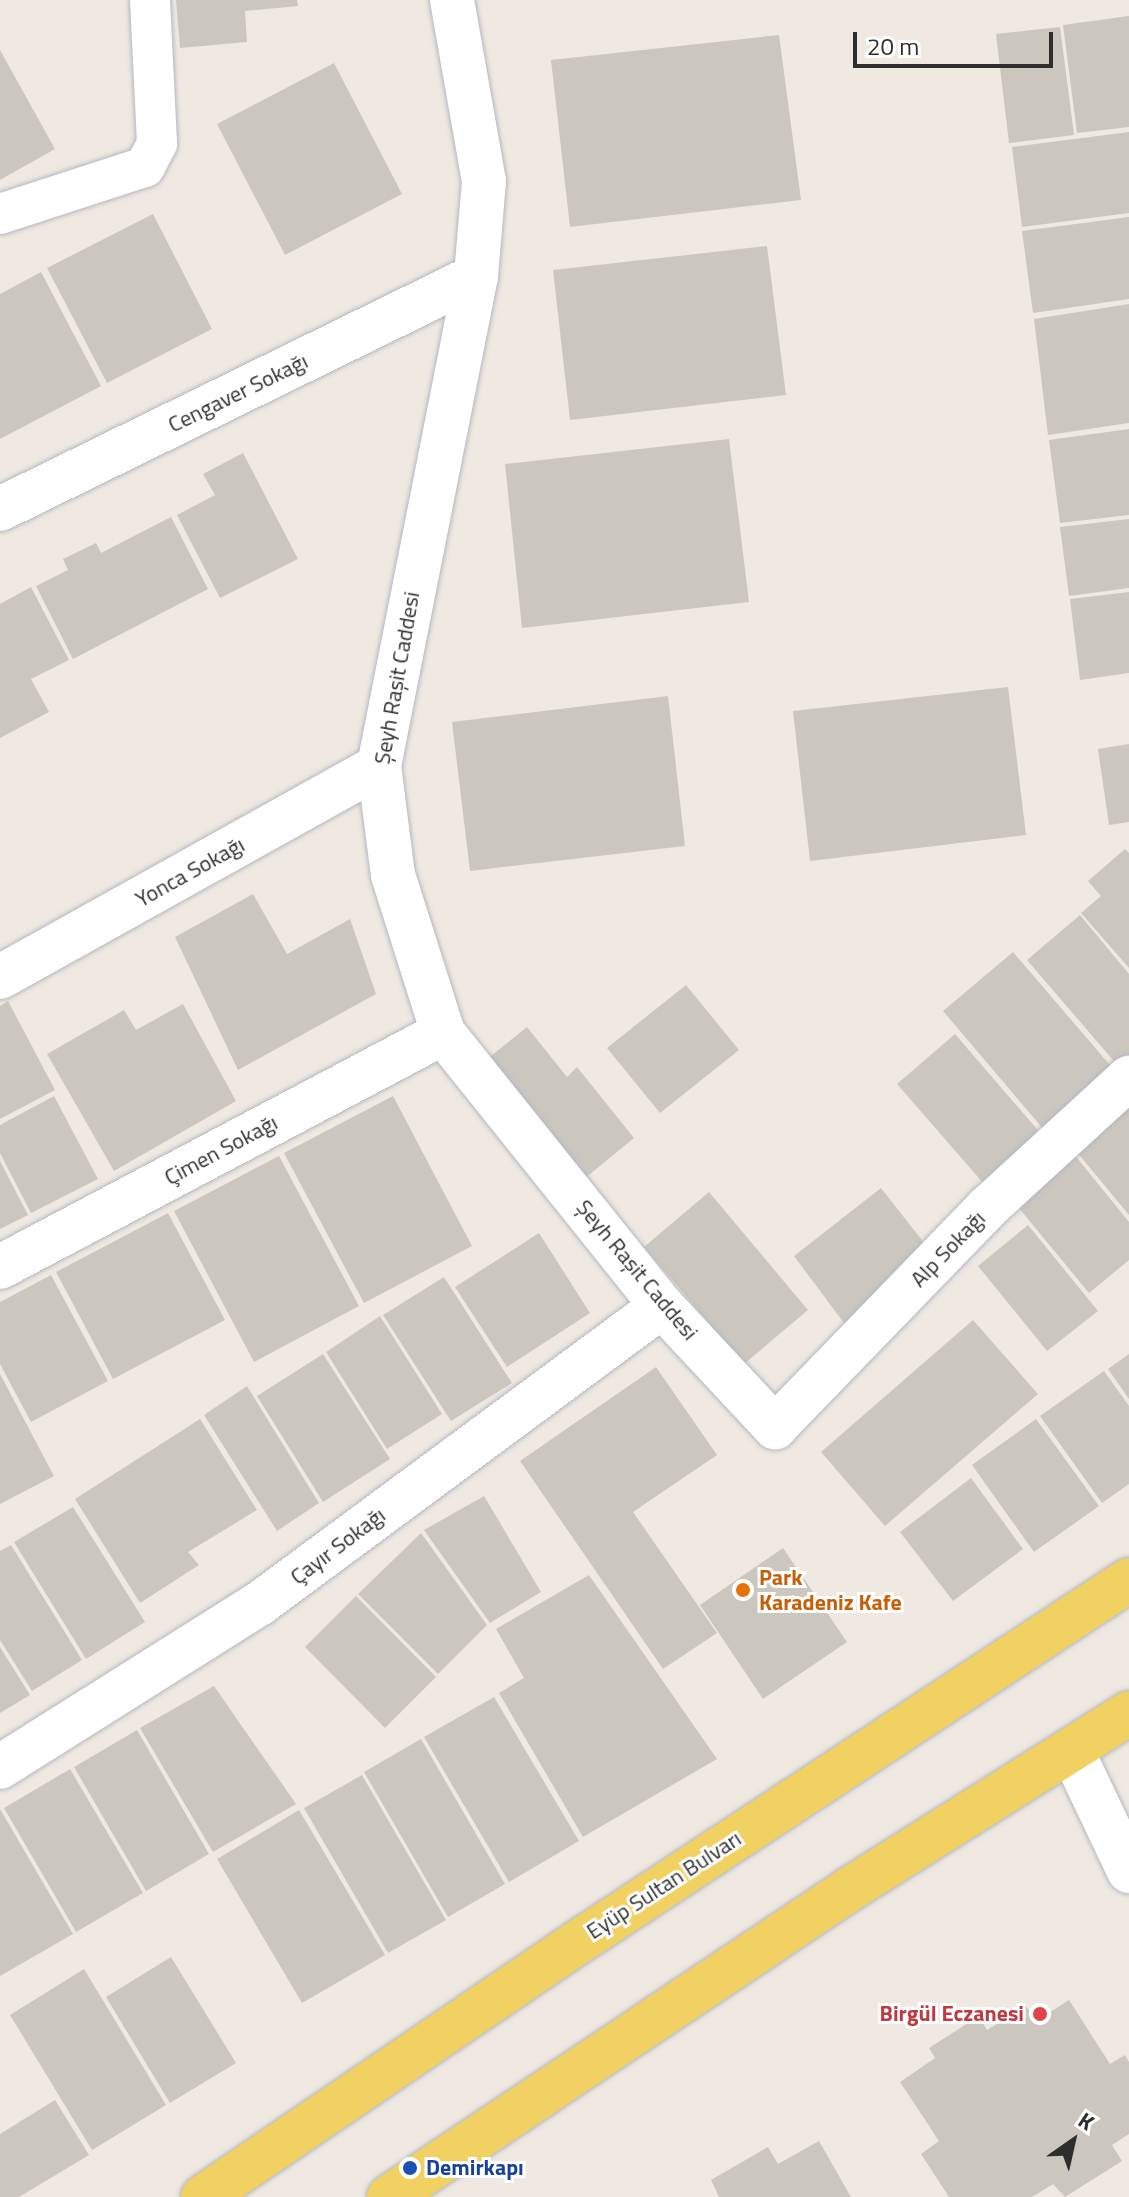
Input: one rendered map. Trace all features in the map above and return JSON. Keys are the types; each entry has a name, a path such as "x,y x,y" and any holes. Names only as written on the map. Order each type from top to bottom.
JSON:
{"main road":[{"name":"Eyüp Sultan Bulvarı","path":"203,2197 586,1937 1129,1580"},
{"path":"389,2197 850,1889 1129,1713"}],"street":[{"name":"Şeyh Raşit Caddesi","path":"452,0 484,181 476,276 379,766 393,875 443,1033 662,1306 775,1427"},
{"name":"Cengaver Sokağı","path":"0,509 476,276"},
{"name":"Yonca Sokağı","path":"0,977 379,766"},
{"name":"Çimen Sokağı","path":"0,1267 443,1033"},
{"name":"Alp Sokağı","path":"775,1427 987,1208 1129,1078"},
{"name":"Çayır Sokağı","path":"0,1767 259,1604 662,1306"},
{"path":"1072,1751 1129,1871"}],"lane":[{"path":"0,214 145,167 157,143 150,0"}],"building":[{"path":"176,0 297,0 298,6 245,11 247,42 180,48"},
{"path":"1129,16 1129,127 1077,133 1063,25"},
{"path":"1060,27 1074,135 1009,143 996,34"},
{"path":"779,35 801,200 570,227 551,60"},
{"path":"0,50 55,149 0,180"},
{"path":"334,63 402,194 285,255 217,124"},
{"path":"1129,132 1129,213 1022,227 1012,147"},
{"path":"153,214 212,329 107,383 47,268"},
{"path":"1129,217 1129,299 1033,313 1022,231"},
{"path":"767,246 786,395 570,420 553,270"},
{"path":"41,272 101,386 0,439 0,294"},
{"path":"1129,304 1129,423 1048,435 1034,319"},
{"path":"1129,429 1129,515 1060,523 1049,440"},
{"path":"729,439 749,602 522,628 505,464"},
{"path":"243,453 298,559 220,598 177,515 215,495 203,474"},
{"path":"171,517 208,589 73,659 36,586 68,570 63,559 96,543 101,553"},
{"path":"1129,519 1129,588 1069,596 1060,527"},
{"path":"31,587 69,660 31,679 49,712 0,738 0,604"},
{"path":"1129,592 1129,673 1080,680 1070,599"},
{"path":"1008,687 1026,835 810,861 793,711"},
{"path":"668,696 685,846 470,871 452,722"},
{"path":"1129,744 1129,822 1109,825 1098,749"},
{"path":"1125,849 1129,853 1129,968 1081,913 1101,896 1088,881"},
{"path":"253,894 287,954 350,919 376,994 238,1070 175,937"},
{"path":"1080,915 1129,974 1129,1059 1119,1067 1027,960"},
{"path":"1013,952 1115,1071 1045,1131 943,1011"},
{"path":"686,985 739,1050 660,1113 607,1048"},
{"path":"8,1001 55,1090 0,1119 0,1006"},
{"path":"183,1004 236,1101 114,1171 47,1054 124,1010 136,1030"},
{"path":"527,1027 567,1077 577,1067 634,1138 584,1179 486,1060"},
{"path":"955,1034 1042,1135 984,1184 897,1084"},
{"path":"54,1096 98,1179 31,1213 0,1153 0,1125"},
{"path":"393,1096 472,1246 364,1303 284,1153"},
{"path":"1129,1107 1129,1215 1076,1151"},
{"path":"1073,1153 1129,1222 1129,1260 1089,1293 1014,1202"},
{"path":"279,1156 359,1306 254,1362 174,1211"},
{"path":"0,1161 28,1215 0,1229"},
{"path":"881,1188 932,1253 844,1323 794,1256"},
{"path":"709,1192 808,1310 744,1364 644,1247"},
{"path":"168,1213 225,1320 113,1379 56,1272"},
{"path":"1028,1225 1098,1311 1047,1351 978,1266"},
{"path":"539,1233 590,1313 507,1367 455,1287"},
{"path":"51,1275 108,1381 31,1422 0,1364 0,1302"},
{"path":"444,1277 512,1383 451,1421 383,1315"},
{"path":"380,1316 442,1414 387,1449 326,1352"},
{"path":"973,1320 1038,1394 885,1526 821,1452"},
{"path":"323,1354 390,1459 323,1502 257,1396"},
{"path":"1129,1354 1129,1399 1108,1369"},
{"path":"656,1367 717,1455 633,1512 717,1633 663,1669 520,1461"},
{"path":"1104,1371 1129,1406 1129,1484 1102,1503 1040,1416"},
{"path":"0,1374 54,1476 0,1504"},
{"path":"247,1386 319,1503 277,1531 204,1415"},
{"path":"200,1419 257,1510 188,1552 199,1565 140,1603 75,1499"},
{"path":"1036,1419 1099,1506 1034,1552 972,1465"},
{"path":"971,1478 1023,1549 953,1601 900,1532"},
{"path":"484,1496 541,1592 490,1623 424,1530"},
{"path":"73,1507 145,1622 86,1659 14,1542"},
{"path":"421,1533 487,1625 438,1674 358,1594"},
{"path":"11,1545 82,1660 32,1691 0,1640 0,1551"},
{"path":"783,1548 847,1642 763,1699 700,1605"},
{"path":"589,1575 717,1759 583,1837 499,1693 524,1678 496,1629"},
{"path":"356,1596 436,1677 385,1728 305,1647"},
{"path":"0,1647 30,1695 0,1713"},
{"path":"214,1686 296,1804 213,1852 140,1728"},
{"path":"494,1697 579,1841 509,1882 424,1737"},
{"path":"137,1730 209,1854 146,1891 74,1767"},
{"path":"421,1739 505,1884 448,1917 364,1772"},
{"path":"70,1769 143,1893 76,1932 4,1808"},
{"path":"362,1775 446,1920 388,1953 304,1808"},
{"path":"0,1809 73,1934 0,1976"},
{"path":"299,1810 385,1955 302,2003 217,1859"},
{"path":"171,1957 236,2063 170,2103 106,1997"},
{"path":"84,1969 166,2105 92,2150 10,2015"},
{"path":"1069,2000 1110,2064 1125,2055 1129,2062 1129,2134 1112,2145 1122,2161 1065,2197 1053,2184 1032,2197 949,2197 921,2154 939,2141 900,2082 935,2058 929,2048 979,2016 987,2030 1026,2006 1036,2021"},
{"path":"55,2100 89,2155 19,2197 0,2197 0,2134"},
{"path":"819,2141 851,2197 719,2197 711,2180 768,2147 778,2164"}],"place":[{"name":"Park Karadeniz Kafe","path":"743,1590"},
{"name":"Birgül Eczanesi","path":"1040,2014"},
{"name":"Demirkapı","path":"410,2168"}]}
